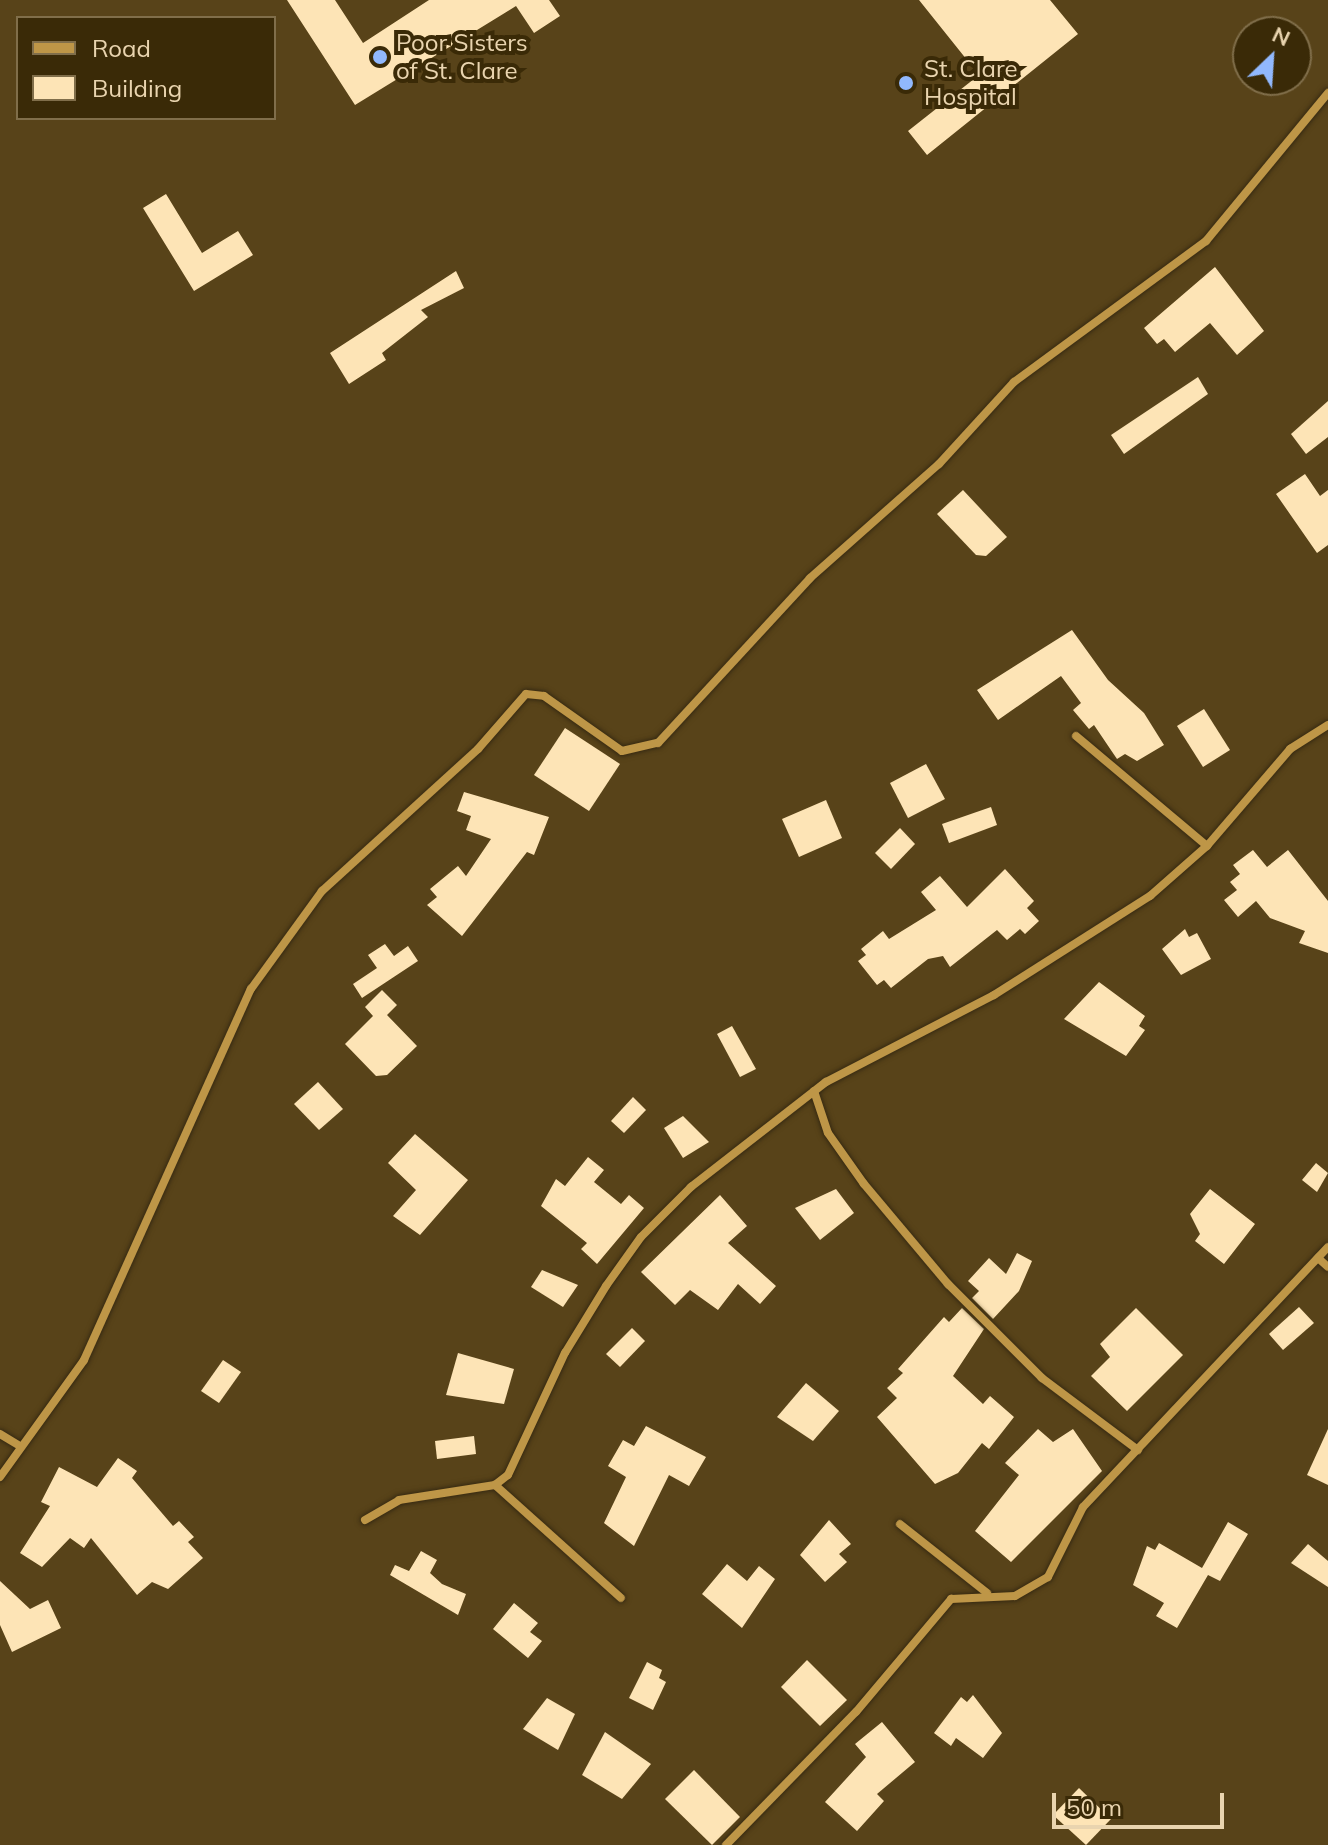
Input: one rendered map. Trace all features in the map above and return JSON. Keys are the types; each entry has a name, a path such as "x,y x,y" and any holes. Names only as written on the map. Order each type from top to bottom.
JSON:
{"street":[{"path":"0,1477 84,1360 251,989 322,891 478,749 526,694 544,696 622,751 658,743 810,578 939,464 1014,382 1206,241 1328,93"},
{"path":"365,1520 399,1500 495,1485 518,1459 565,1353 641,1237 741,1145 814,1091 994,995 1150,896 1207,846 1290,749 1328,725"},
{"path":"1076,736 1207,846"},
{"path":"814,1091 828,1133 864,1184 948,1284 1042,1378 1138,1450"},
{"path":"726,1845 856,1712 951,1599 1015,1596 1048,1577 1083,1507 1328,1247"},
{"path":"1318,1258 1328,1267"},
{"path":"0,1434 20,1446"},
{"path":"495,1485 621,1598"},
{"path":"900,1524 989,1595"}],"building":[{"name":"Poor Sisters of St. Clare","path":"287,0 335,0 363,43 429,0 549,0 560,16 534,33 516,6 355,105"},
{"path":"919,0 1050,0 1078,34 927,155 908,131 979,75"},
{"path":"166,194 202,253 238,231 253,255 194,291 143,208"},
{"path":"1215,267 1264,331 1237,355 1210,323 1175,352 1164,339 1157,344 1144,328"},
{"path":"456,271 464,288 421,310 428,317 382,353 386,360 349,384 330,353"},
{"path":"1198,377 1208,394 1124,454 1111,435"},
{"path":"1328,401 1328,437 1306,454 1291,434"},
{"path":"1305,474 1320,496 1328,490 1328,545 1317,553 1276,494"},
{"path":"963,490 1007,537 986,556 976,555 937,514"},
{"path":"1072,630 1108,680 1144,713 1164,745 1137,761 1125,754 1117,759 1094,725 1089,729 1073,710 1081,703 1061,676 998,720 977,690"},
{"path":"1204,709 1230,750 1203,767 1177,726"},
{"path":"565,728 620,764 589,811 534,775"},
{"path":"926,764 945,799 908,818 890,783"},
{"path":"464,792 549,817 534,855 527,852 462,936 427,905 437,897 430,889 458,866 466,876 491,839 466,830 471,816 457,811"},
{"path":"826,800 842,838 799,857 782,819"},
{"path":"991,807 997,825 949,843 942,824"},
{"path":"900,828 915,844 891,869 875,853"},
{"path":"1253,850 1267,867 1288,850 1328,901 1328,953 1299,943 1305,931 1270,918 1256,901 1238,917 1224,900 1237,890 1230,882 1240,874 1233,865"},
{"path":"1005,869 1034,901 1027,908 1039,921 1025,934 1020,929 1007,940 997,930 950,967 943,956 928,959 891,988 884,980 877,985 858,961 866,955 861,949 883,931 889,939 936,910 921,892 940,876 967,907"},
{"path":"1185,929 1189,937 1197,933 1211,959 1181,975 1162,949"},
{"path":"385,944 394,956 408,946 418,961 362,998 353,984 377,968 368,955"},
{"path":"1099,982 1145,1016 1139,1026 1145,1030 1126,1056 1064,1019"},
{"path":"382,990 397,1005 387,1015 417,1046 387,1075 376,1076 345,1044 373,1016 365,1007"},
{"path":"732,1026 756,1069 740,1077 717,1034"},
{"path":"318,1082 343,1109 319,1130 294,1104"},
{"path":"633,1097 646,1110 624,1133 611,1121"},
{"path":"683,1116 709,1142 683,1158 664,1128"},
{"path":"415,1134 468,1180 420,1235 393,1216 416,1190 388,1163"},
{"path":"588,1157 604,1170 594,1182 621,1204 629,1195 644,1208 597,1264 581,1249 587,1243 541,1206 556,1179 565,1186"},
{"path":"1316,1163 1328,1173 1317,1192 1302,1180"},
{"path":"836,1189 854,1213 820,1240 795,1208"},
{"path":"1210,1189 1255,1224 1224,1264 1195,1241 1200,1234 1190,1214"},
{"path":"720,1195 747,1226 728,1243 776,1286 760,1304 738,1284 718,1310 690,1290 675,1305 641,1272"},
{"path":"1017,1253 1032,1261 1019,1291 993,1319 972,1298 979,1291 968,1281 989,1258 1006,1274"},
{"path":"542,1270 578,1285 563,1307 531,1287"},
{"path":"1299,1307 1314,1323 1283,1350 1269,1334"},
{"path":"962,1308 984,1329 953,1376 983,1404 990,1396 1014,1417 989,1449 982,1443 958,1473 935,1484 877,1417 897,1398 887,1388 903,1373 898,1369 944,1317 949,1322"},
{"path":"1136,1308 1183,1355 1127,1411 1091,1376 1110,1357 1100,1344"},
{"path":"632,1328 645,1341 620,1367 606,1354"},
{"path":"458,1353 514,1369 504,1404 446,1395"},
{"path":"223,1360 241,1372 219,1403 201,1391"},
{"path":"806,1383 839,1411 813,1441 777,1417"},
{"path":"646,1426 706,1457 689,1486 669,1475 634,1546 604,1523 626,1477 608,1466 623,1440 634,1446"},
{"path":"1038,1429 1053,1442 1073,1429 1102,1471 1011,1562 975,1531 1019,1475 1005,1463"},
{"path":"1328,1429 1328,1485 1307,1475"},
{"path":"474,1436 476,1454 437,1459 435,1441"},
{"path":"118,1458 137,1471 132,1478 173,1526 179,1521 194,1537 188,1542 203,1558 168,1589 152,1582 137,1595 91,1538 84,1548 70,1538 42,1567 20,1553 50,1506 41,1502 59,1467 97,1487"},
{"path":"829,1520 851,1544 839,1554 847,1562 825,1582 800,1555"},
{"path":"1228,1522 1248,1534 1220,1581 1208,1575 1177,1628 1156,1616 1164,1603 1133,1585 1147,1546 1155,1550 1159,1543 1202,1568"},
{"path":"1308,1544 1328,1561 1328,1587 1291,1563"},
{"path":"421,1551 437,1560 430,1573 442,1584 466,1594 458,1615 390,1575 395,1565 409,1571"},
{"path":"727,1564 747,1581 759,1566 775,1579 742,1628 702,1594"},
{"path":"0,1581 30,1609 48,1600 61,1628 12,1652 0,1625"},
{"path":"514,1603 538,1623 530,1632 542,1641 528,1658 493,1629"},
{"path":"807,1660 847,1700 820,1726 781,1687"},
{"path":"647,1662 662,1670 659,1678 666,1682 653,1710 629,1698"},
{"path":"973,1695 1002,1733 983,1758 956,1738 951,1746 934,1733 961,1697 967,1702"},
{"path":"547,1698 575,1714 558,1750 523,1729"},
{"path":"882,1722 915,1762 877,1794 884,1801 857,1831 825,1802 866,1757 855,1744"},
{"path":"605,1732 651,1764 622,1799 582,1775"},
{"path":"694,1770 740,1817 712,1845 665,1799"},
{"path":"1079,1788 1111,1819 1086,1845 1053,1815"}],"place":[{"name":"Poor Sisters of St. Clare","path":"380,57"},
{"name":"St. Clare Hospital","path":"906,83"}]}
